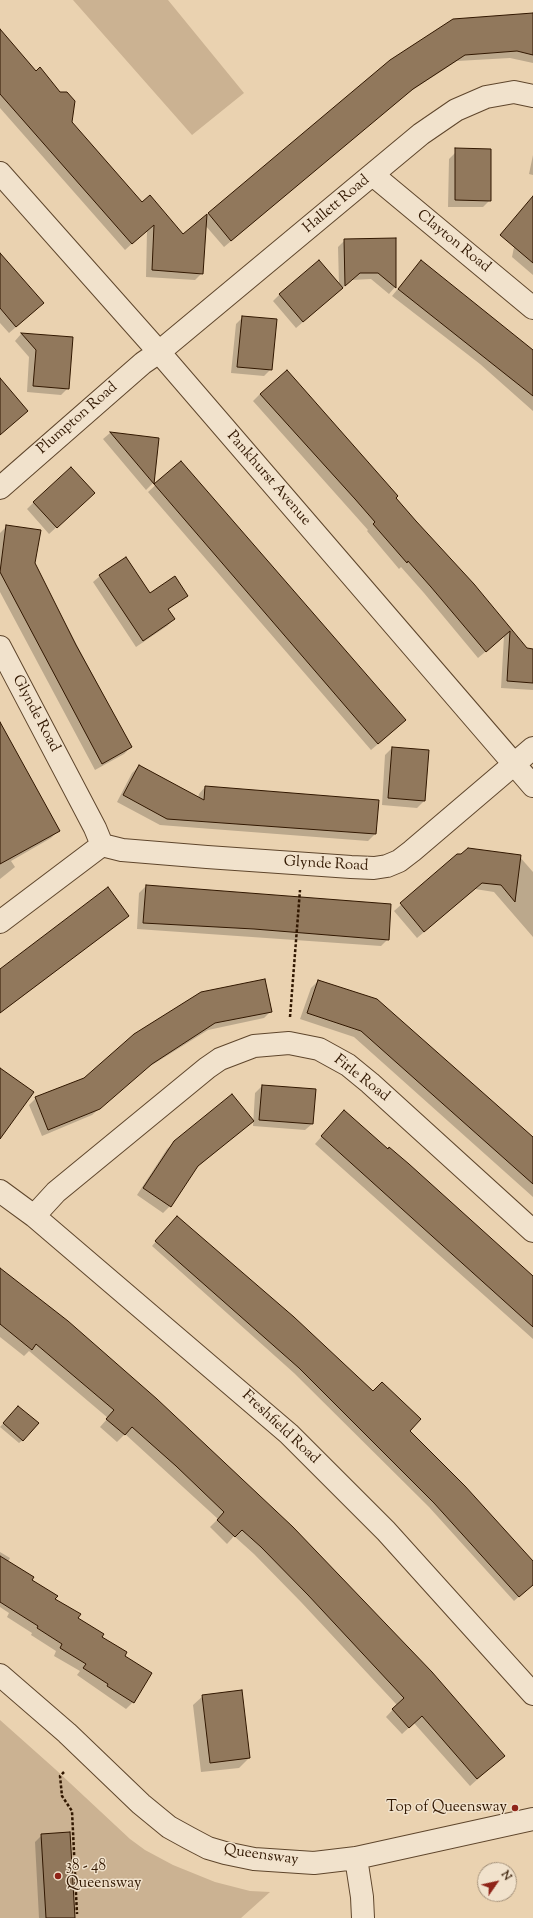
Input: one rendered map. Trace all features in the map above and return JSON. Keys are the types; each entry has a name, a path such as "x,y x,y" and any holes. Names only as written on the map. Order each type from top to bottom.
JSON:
{"street":[{"name":"Hallett Road","path":"159,352 421,134 456,110 486,97 514,92 533,96"},
{"name":"Pankhurst Avenue","path":"0,173 159,352 533,786"},
{"name":"Clayton Road","path":"373,175 533,308"},
{"name":"Plumpton Road","path":"0,488 142,362 159,352"},
{"name":"Glynde Road","path":"0,647 95,828 102,845 122,850 302,864 374,868 387,866 398,861 515,765"},
{"path":"515,765 533,748"},
{"path":"0,922 102,845"},
{"name":"Firle Road","path":"34,1216 56,1192 220,1059 254,1046 289,1043 319,1049 348,1066 370,1083 533,1231"},
{"name":"Freshfield Road","path":"0,1190 34,1216 289,1434 386,1531 533,1694"},
{"name":"Queensway","path":"0,1675 67,1734 141,1804 169,1826 208,1848 254,1859 314,1863 356,1858 533,1819"},
{"path":"356,1858 362,1897 363,1918"}],"path":[{"path":"289,1043 302,864"},
{"path":"64,1772 60,1776 62,1796 72,1811 77,1914"}],"shaded area":[{"path":"73,0 168,0 244,93 192,135"},
{"path":"0,1720 130,1839 145,1850 173,1865 215,1882 250,1891 270,1892 241,1918 0,1918"}],"building":[{"path":"533,13 533,55 517,51 465,55 413,89 231,241 208,213 390,60 453,19"},
{"path":"0,29 36,71 40,67 60,92 67,92 75,101 72,122 142,202 150,195 183,234 207,214 203,274 152,270 154,225 132,244 0,94"},
{"path":"455,148 491,149 491,201 455,200"},
{"path":"533,196 533,263 500,235"},
{"path":"396,238 396,288 378,273 360,273 345,286 344,239"},
{"path":"0,253 44,303 16,327 0,308"},
{"path":"319,260 343,288 303,322 279,294"},
{"path":"421,260 533,350 533,396 398,289"},
{"path":"242,316 277,319 272,370 237,367"},
{"path":"21,333 73,337 69,389 33,386 36,350"},
{"path":"287,370 398,496 396,498 416,521 474,584 527,648 533,649 533,683 507,681 510,631 486,652 431,587 408,561 407,563 373,524 375,522 355,499 260,394"},
{"path":"0,378 28,411 0,435"},
{"path":"110,432 159,438 154,484"},
{"path":"181,461 406,720 378,744 154,484"},
{"path":"71,467 95,493 57,528 33,502"},
{"path":"6,525 41,530 35,563 76,645 132,747 102,764 0,572"},
{"path":"126,557 150,593 175,576 188,596 168,609 175,619 143,641 99,575"},
{"path":"0,722 60,831 0,864"},
{"path":"392,747 429,750 425,801 388,798"},
{"path":"139,765 204,800 205,786 379,800 376,834 167,819 123,795"},
{"path":"468,848 521,855 515,902 501,885 482,883 424,932 400,903 457,854 461,854"},
{"path":"146,885 391,904 389,940 254,929 143,923"},
{"path":"108,887 129,916 0,1013 0,969"},
{"path":"265,979 272,1012 215,1023 152,1064 100,1109 48,1130 35,1097 84,1078 134,1034 201,992"},
{"path":"318,980 377,999 533,1137 533,1184 361,1031 307,1013"},
{"path":"0,1068 34,1092 0,1139"},
{"path":"262,1085 316,1089 313,1124 259,1120"},
{"path":"232,1094 254,1121 198,1166 171,1207 143,1188 174,1141"},
{"path":"344,1110 388,1149 389,1147 409,1164 533,1276 533,1327 321,1136"},
{"path":"177,1216 294,1317 373,1391 382,1382 421,1419 410,1431 465,1486 533,1561 533,1585 519,1597 434,1503 299,1368 155,1241"},
{"path":"0,1268 68,1321 157,1399 293,1527 432,1672 505,1756 477,1779 422,1716 409,1728 392,1709 404,1698 261,1547 242,1530 235,1537 217,1520 224,1512 176,1466 132,1427 125,1435 106,1419 114,1410 36,1344 32,1350 0,1324"},
{"path":"18,1406 39,1423 23,1441 3,1423"},
{"path":"0,1556 34,1577 32,1580 58,1596 55,1599 81,1614 78,1618 104,1634 102,1637 127,1652 125,1656 152,1673 134,1703 107,1686 108,1684 83,1668 86,1664 60,1648 62,1644 37,1628 38,1626 0,1602"},
{"path":"242,1690 250,1758 210,1763 202,1695"},
{"name":"38 - 48 Queensway","path":"70,1832 75,1918 46,1918 41,1834"}],"place":[{"name":"Top of Queensway","path":"515,1808"},
{"name":"38 - 48 Queensway","path":"58,1876"}]}
